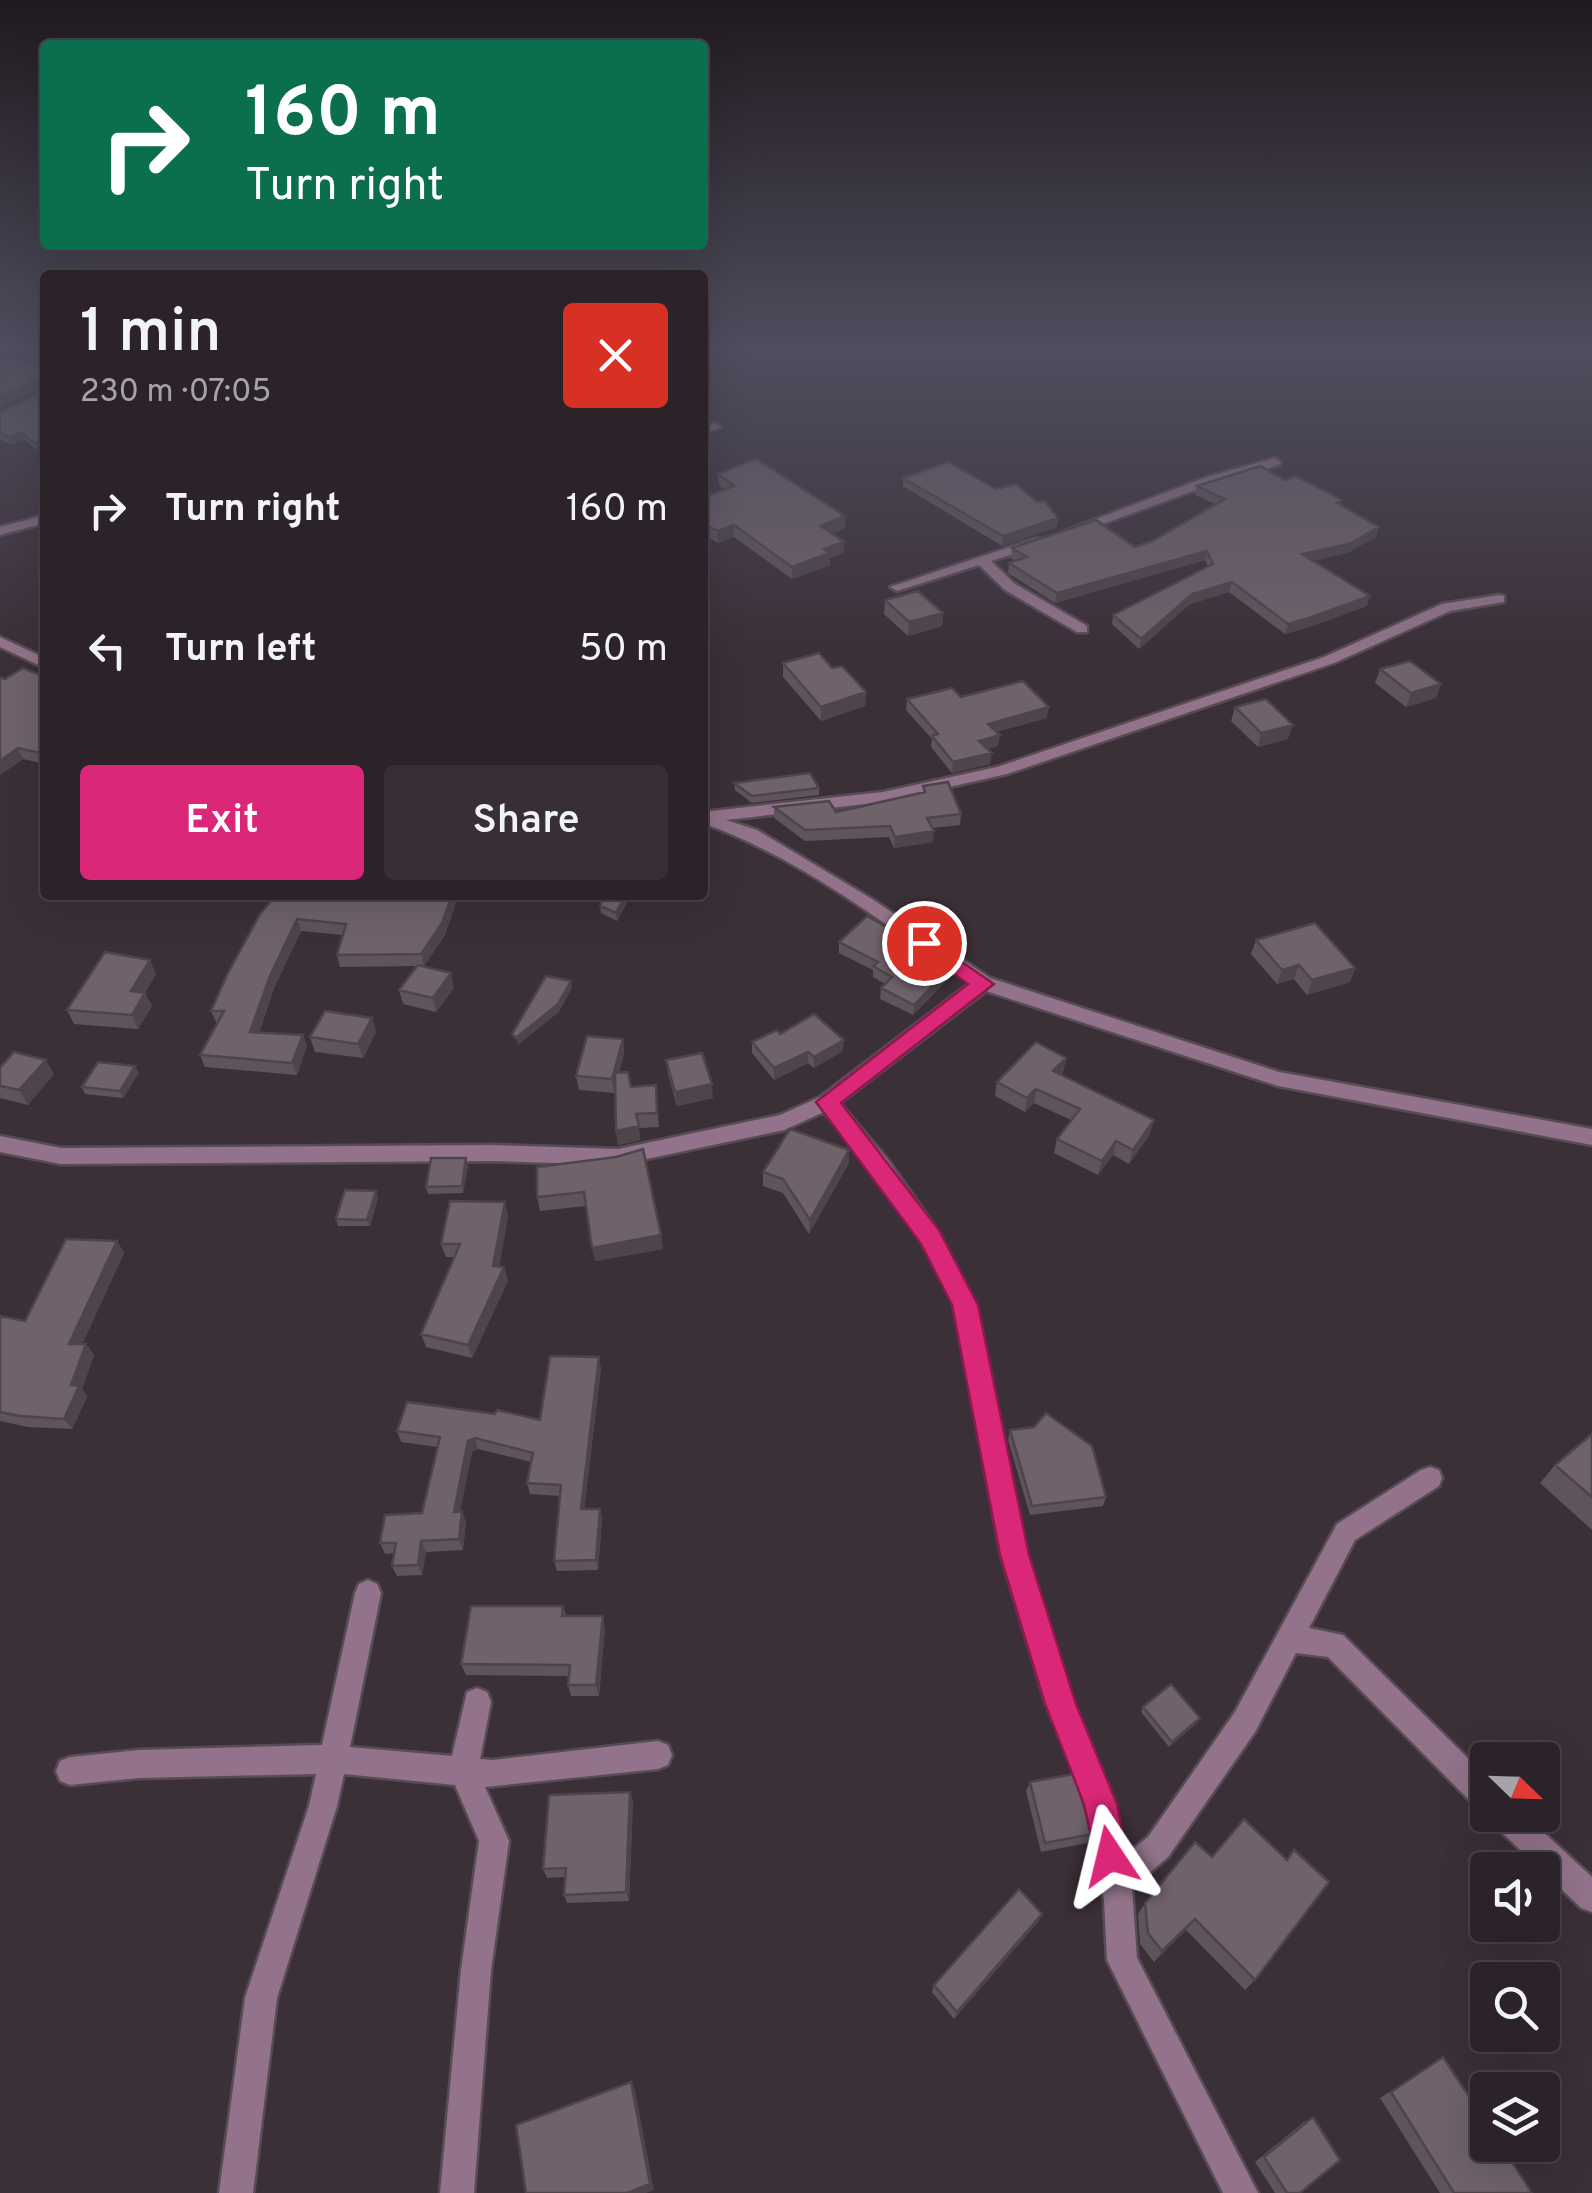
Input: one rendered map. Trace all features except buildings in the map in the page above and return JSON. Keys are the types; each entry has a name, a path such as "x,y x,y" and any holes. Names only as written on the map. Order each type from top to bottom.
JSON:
{"street":[{"path":"897,587 1211,480 1275,462"},
{"path":"0,531 40,520"},
{"path":"982,560 1010,587 1082,629"},
{"path":"708,816 883,797 1001,771 1329,660 1447,607 1499,599"},
{"path":"0,642 40,662"},
{"path":"708,819 751,834 866,903 983,984 1278,1080 1592,1137"},
{"path":"0,1144 61,1156 618,1157 784,1122 827,1102 983,984"},
{"path":"827,1102 880,1166 930,1237 965,1305 1014,1555 1060,1704 1101,1804 1115,1882 1122,1960 1241,2193"},
{"path":"1115,1882 1158,1847 1245,1722 1346,1532 1430,1478"},
{"path":"236,2193 260,1998 322,1806 368,1593"},
{"path":"1291,1639 1334,1644 1470,1782"},
{"path":"457,2193 476,1970 494,1840 464,1771 477,1702"},
{"path":"70,1771 158,1763 332,1758 492,1774 658,1754"},
{"path":"1522,1832 1592,1897"}],"route":[{"path":"924,943 983,984 827,1102 880,1166 930,1237 965,1305 1014,1555 1060,1704 1101,1804 1110,1856"}]}
